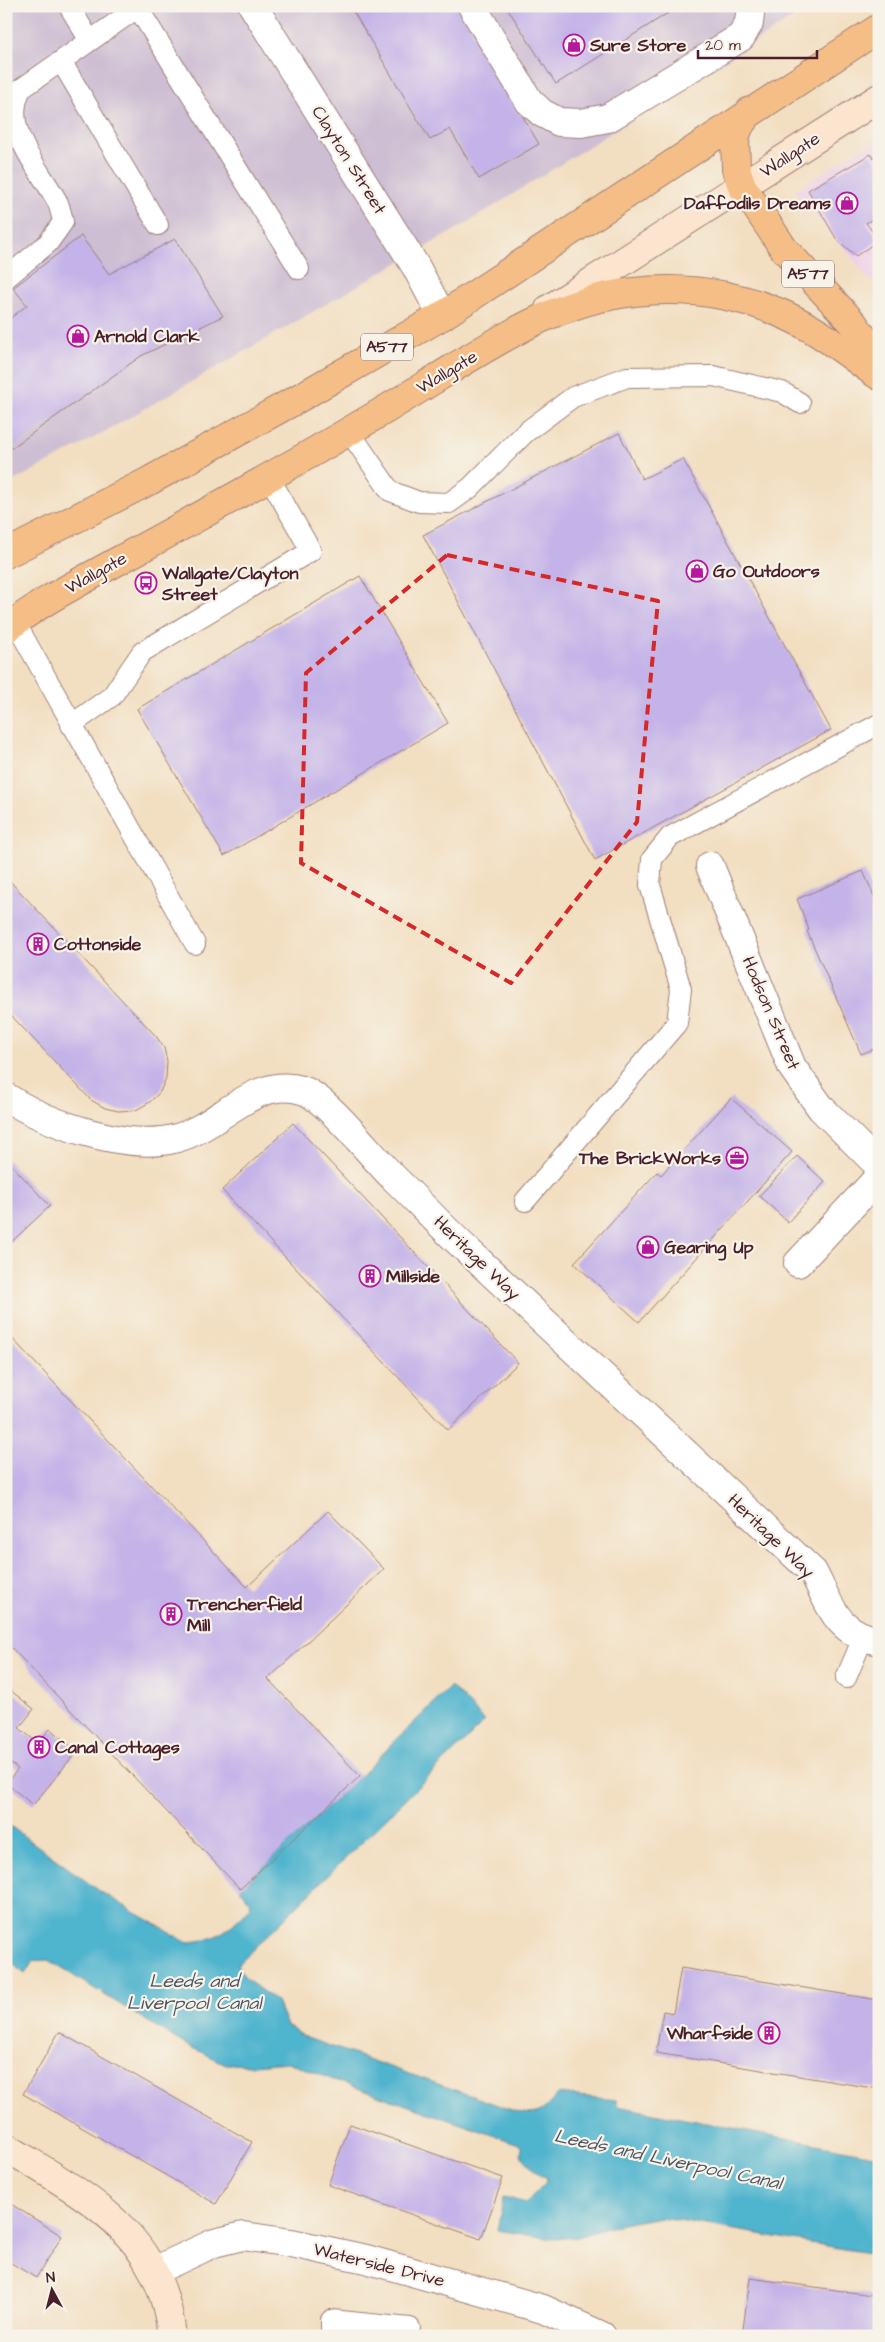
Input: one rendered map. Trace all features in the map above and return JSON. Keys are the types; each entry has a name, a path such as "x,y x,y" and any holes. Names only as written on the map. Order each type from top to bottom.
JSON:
{"highway":[{"name":"A577","path":"6,554 157,477 442,316 879,28"},
{"name":"A577","path":"751,111 740,125 735,138 736,169 742,186 784,249 854,324 879,358"},
{"name":"A577","path":"523,326 560,309 596,298 662,290 714,293 765,306 810,328 879,376"},
{"name":"Wallgate","path":"11,626 62,592 349,431 523,326"}],"street":[{"name":"Clayton Street","path":"253,6 416,267 442,316"},
{"path":"472,6 529,101 542,113 559,122 581,123 608,118 741,37 749,23 751,6"},
{"name":"Wallgate","path":"523,326 879,98"},
{"name":"Hodson Street","path":"710,866 792,1067 821,1108 879,1166"},
{"name":"Heritage Way","path":"6,1097 22,1107 102,1136 146,1142 177,1138 204,1127 260,1091 282,1086 305,1090 324,1104 393,1177 465,1248 813,1572 840,1624 871,1640"},
{"path":"798,1263 879,1177"},
{"path":"6,2147 95,2204 120,2225 141,2249 154,2271 164,2297 172,2336"},
{"name":"Waterside Drive","path":"154,2271 214,2243 243,2236 291,2243 366,2259 542,2309 602,2336"}],"lane":[{"path":"69,6 90,41"},
{"path":"6,278 48,242 63,222 58,204 14,137 9,99 139,7 299,268"},
{"path":"62,61 158,225"},
{"path":"349,431 390,490 419,502 449,503 470,488 526,432 573,397 627,377 713,376 782,392 800,403"},
{"path":"71,725 112,696 142,652 311,551 269,477"},
{"path":"11,626 71,725 194,944"},
{"path":"525,1201 677,1024 682,990 650,885 652,860 670,836 879,724"},
{"path":"846,1678 871,1640"},
{"path":"331,2336 331,2320 410,2328"}],"highlighted area":[{"path":"447,555 658,601 637,822 511,983 301,863 306,673"}],"shaded area":[{"path":"6,6 812,6 467,223 87,442 6,485"},
{"name":"Daffodils Dreams","path":"879,138 879,291 795,190"}],"water":[{"name":"Leeds and Liverpool Canal","path":"451,1686 485,1721 237,1965 246,1979 277,2002 287,2026 307,2038 518,2112 537,2113 545,2108 558,2094 616,2100 617,2106 879,2156 879,2255 661,2217 617,2225 578,2237 554,2239 497,2230 504,2197 526,2203 546,2182 547,2177 539,2175 520,2154 522,2149 519,2144 331,2079 288,2062 253,2065 226,2064 186,2045 48,1960 33,1961 25,1974 6,1959 6,1823 101,1892 186,1942 207,1939 229,1927 251,1907 249,1900 240,1889 360,1776"}],"building":[{"path":"350,6 457,6 539,144 479,179 450,129 430,140"},
{"name":"Sure Store","path":"506,6 679,6 556,84"},
{"name":"Daffodils Dreams","path":"871,154 879,167 879,216 866,223 879,240 856,256 837,240 808,190"},
{"path":"81,236 109,274 175,239 223,316 141,356 6,452 6,322 27,305 13,288"},
{"path":"619,433 642,479 683,459 831,730 595,860 423,535"},
{"path":"360,576 448,723 224,856 137,709"},
{"path":"863,871 879,907 879,948 875,950 879,958 879,1047 861,1054 807,931 809,930 797,899"},
{"name":"Cottonside","path":"6,877 156,1036 164,1048 167,1061 166,1078 160,1092 150,1102 136,1110 118,1111 105,1108 91,1100 6,1010"},
{"path":"731,1098 792,1152 639,1322 574,1263 657,1172 661,1175"},
{"name":"Millside","path":"293,1123 518,1363 448,1430 222,1190"},
{"path":"797,1156 825,1182 788,1222 759,1196"},
{"path":"6,1159 50,1206 6,1247"},
{"name":"Trencherfield Mill","path":"6,1332 247,1587 328,1511 384,1569 268,1679 360,1776 240,1889 6,1642"},
{"name":"Canal Cottages","path":"6,1687 34,1709 19,1728 38,1743 50,1729 77,1751 33,1805 6,1783 18,1769 6,1759"},
{"name":"Wharfside","path":"681,1968 879,2000 879,2089 656,2053 663,2011 673,2013"},
{"path":"59,2032 252,2142 216,2204 23,2094"},
{"path":"350,2124 503,2178 481,2239 328,2185"},
{"path":"6,2201 62,2236 36,2278 6,2260"},
{"path":"750,2278 879,2296 879,2336 742,2336"}],"place":[{"name":"Sure Store","path":"574,45"},
{"name":"Daffodils Dreams","path":"847,203"},
{"name":"Arnold Clark","path":"78,336"},
{"name":"Go Outdoors","path":"697,571"},
{"name":"Wallgate/Clayton Street","path":"146,583"},
{"name":"Cottonside","path":"38,944"},
{"name":"The BrickWorks","path":"737,1158"},
{"name":"Gearing Up","path":"648,1247"},
{"name":"Millside","path":"370,1276"},
{"name":"Trencherfield Mill","path":"171,1614"},
{"name":"Canal Cottages","path":"39,1747"},
{"name":"Wharfside","path":"769,2033"}]}
